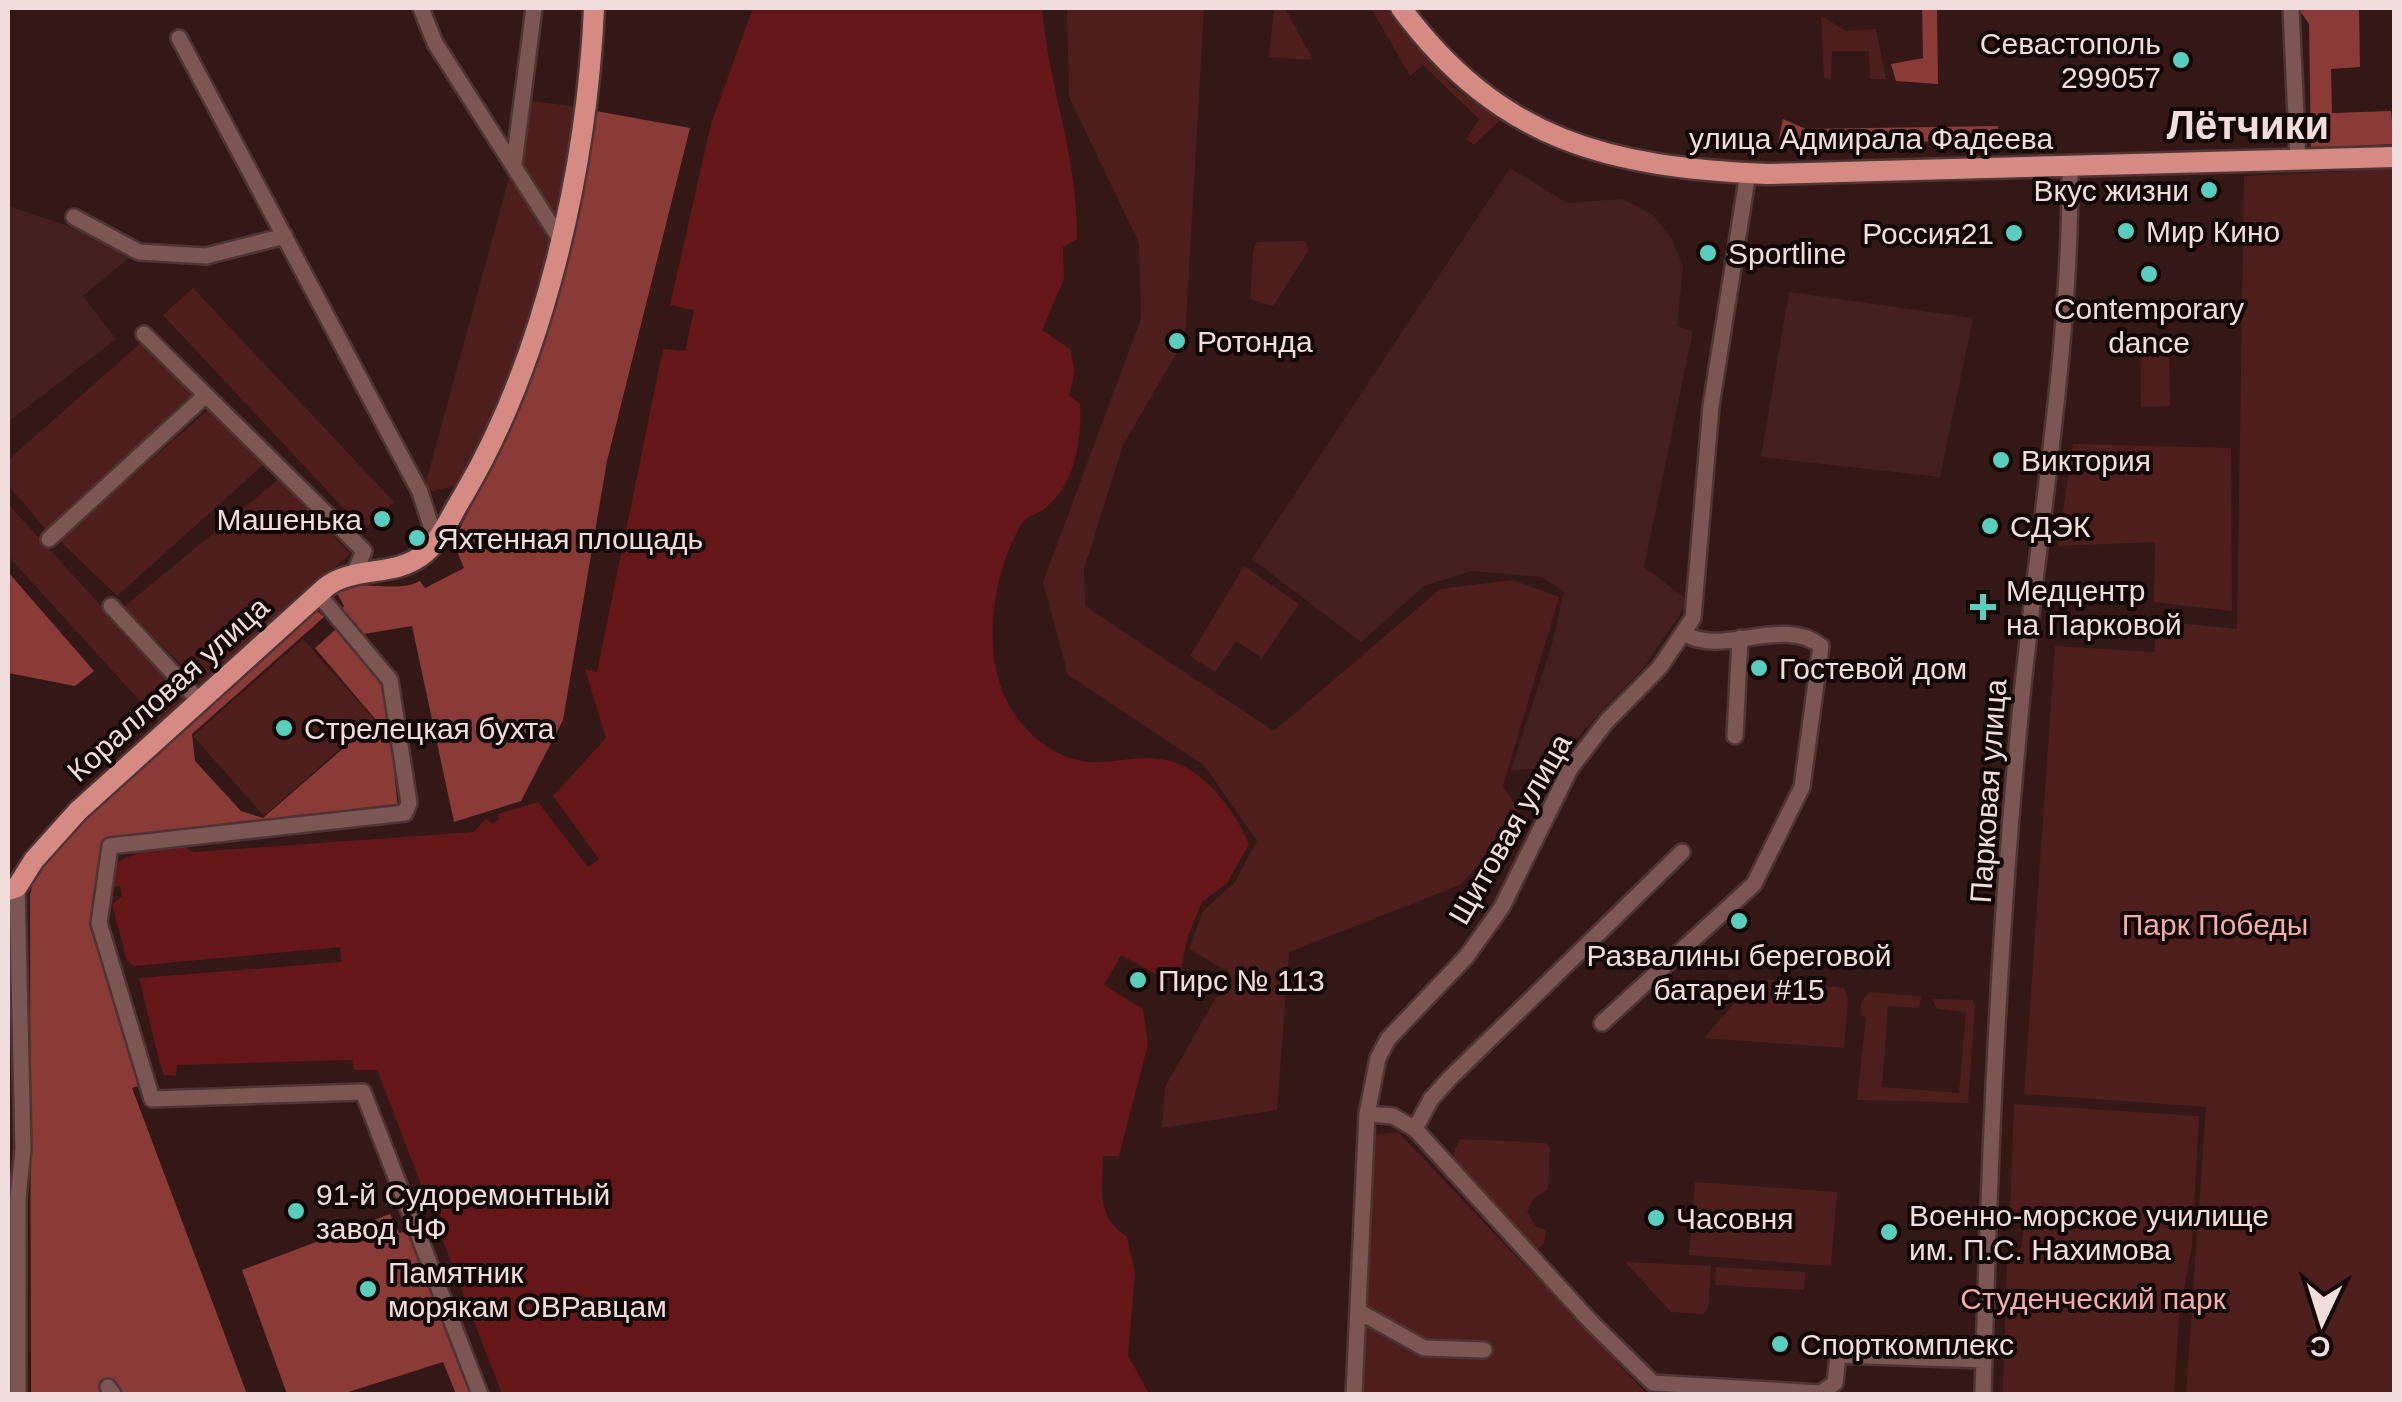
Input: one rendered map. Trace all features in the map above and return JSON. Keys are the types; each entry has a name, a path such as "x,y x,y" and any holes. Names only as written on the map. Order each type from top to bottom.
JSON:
{"main road":[{"path":"431,546 505,419 560,239 590,88 594,8"},
{"name":"улица Адмирала Фадеева","path":"1400,8 1448,63 1520,122 1590,151 1667,168 1748,173 2394,158"},
{"name":"Коралловая улица","path":"12,889 78,811 318,594 354,574 392,569 431,546"}],"street":[{"path":"421,8 435,43 560,239"},
{"path":"514,164 534,8"},
{"path":"2291,8 2298,161"},
{"path":"179,38 420,492 431,546"},
{"name":"Парковая улица","path":"1983,1394 1992,1098 2019,722 2068,306 2070,168"},
{"name":"Щитовая улица","path":"1354,1394 1367,1114 1372,1077 1388,1039 1467,956 1502,907 1570,769 1606,722 1660,667 1692,618 1710,406 1748,173"},
{"path":"74,216 139,252 206,256 285,236"},
{"path":"144,334 364,552 354,574"},
{"path":"49,539 206,395"},
{"path":"318,594 390,680 409,803 405,813 110,846 99,923 152,1099 363,1092 480,1394"},
{"path":"112,606 199,701"},
{"path":"1602,1023 1754,884 1802,787 1822,646 1798,639 1740,638 1700,643 1683,632"},
{"path":"1735,736 1740,638"},
{"path":"1415,1129 1430,1099 1450,1078 1682,852"},
{"path":"12,889 22,948 13,1337 18,1394"},
{"path":"1367,1114 1393,1116 1415,1129 1592,1324 1653,1382 1821,1394 1836,1383 1838,1355 1984,1360"},
{"path":"1358,1311 1424,1348 1484,1350"}],"shaded area":[{"path":"753,8 1042,8 1073,179 1077,239 1063,247 1064,279 1042,330 1070,349 1075,371 1069,395 1080,404 1080,432 1063,488 1044,509 1024,521 1003,565 993,636 999,681 1024,726 1060,754 1089,762 1148,758 1185,767 1228,806 1249,844 1227,883 1202,902 1188,936 1180,973 1167,980 1121,955 1104,985 1143,1009 1148,1044 1119,1156 1103,1156 1102,1191 1110,1220 1127,1237 1135,1273 1128,1355 1149,1394 502,1394 377,1070 354,1070 352,1060 177,1065 176,1076 164,1075 160,1064 139,978 341,962 340,947 134,966 127,961 112,904 122,896 120,886 113,887 118,862 156,846 175,845 194,852 474,832 486,818 492,824 500,819 497,814 538,802 588,867 599,859 553,796 606,738 585,669 597,672 663,349 685,351 694,310 670,305 711,124"},
{"path":"1922,8 1978,8 1937,10 1938,84 1896,81 1891,64 1923,58"},
{"path":"2298,8 2359,8 2360,67 2331,69 2332,113 2391,111 2394,144 2311,148 2309,24"},
{"path":"596,111 690,128 607,461 563,720 521,801 454,822 412,626 358,635 339,612 344,606 337,593 356,586 399,586 420,581 425,588 464,568 455,547 461,526 512,426 577,210"},
{"path":"1783,119 1806,129 1998,126 1999,141 1778,143"},
{"path":"1510,168 1567,203 1623,199 1653,215 1672,239 1683,266 1677,326 1693,331 1644,567 1689,601 1643,668 1548,768 1511,770 1552,644 1564,591 1541,577 1472,571 1424,586 1361,642 1252,559"},
{"path":"8,206 92,234 130,257 83,296 116,339 8,422"},
{"path":"1789,292 1973,318 1940,477 1761,457"},
{"path":"8,572 94,671 75,686 8,673"},
{"path":"313,607 324,617 192,734 195,761 241,811 263,818 376,720 315,648 336,629 386,688 398,809 103,852 101,911 152,1082 132,1088 247,1394 31,1394 30,895 36,866 78,818"},
{"path":"390,1214 399,1233 414,1230 474,1394 456,1394 443,1362 342,1394 287,1394 242,1270"}],"green space":[{"path":"1067,8 1204,8 1185,339 1123,445 1084,569 1085,606 1274,731 1440,589 1512,580 1559,597 1503,786 1524,819 1460,885 1289,952 1277,1110 1162,1128 1165,1087 1230,973 1189,949 1203,911 1235,882 1257,841 1204,765 1068,675 1043,582 1141,319 1139,243 1069,97"},
{"path":"1274,8 1285,8 1313,60 1269,57"},
{"path":"1371,8 1388,8 1452,86 1500,120 1474,145 1466,139 1479,119 1423,65 1410,76"},
{"path":"1821,16 1846,31 1876,29 1886,79 1870,79 1869,51 1832,51 1831,79 1824,78"},
{"path":"530,101 580,107 552,243 503,414 459,485 423,493"},
{"name":"Парк Победы","path":"2394,169 2394,1394 2186,1394 2206,1107 2024,1094 2055,646 2154,652 2157,621 2237,629 2244,176"},
{"path":"1305,241 1309,250 1273,306 1250,299 1257,242"},
{"path":"193,288 394,502 364,530 163,315"},
{"path":"2140,338 2169,338 2170,406 2141,407"},
{"path":"143,341 198,397 49,533 8,485 8,460"},
{"path":"208,410 263,465 117,596 59,540"},
{"path":"2073,444 2231,448 2232,611 2154,602 2155,542 2058,546"},
{"path":"280,478 350,554 201,684 124,607"},
{"path":"8,504 185,698 159,722 8,556"},
{"path":"1244,566 1299,604 1262,658 1236,641 1215,672 1190,656"},
{"name":"Стрелецкая бухта","path":"303,639 374,719 264,816 193,736"},
{"path":"1761,979 1844,988 1848,1000 1844,1048 1704,1038 1749,986"},
{"path":"1869,992 1921,996 1919,1008 1888,1006 1882,1087 1959,1093 1966,1012 1937,1009 1932,999 1972,1000 1975,1006 1968,1103 1857,1100 1866,1017 1860,1016 1861,1002"},
{"name":"Студенческий парк","path":"2014,1104 2199,1116 2192,1245 2179,1317 2174,1394 2003,1394 2007,1256 2021,1249 2024,1225 2010,1212"},
{"path":"1398,1132 1647,1394 1360,1394 1373,1135"},
{"path":"1460,1139 1545,1143 1550,1147 1548,1190 1535,1197 1527,1211 1535,1226 1546,1230 1544,1244 1538,1249 1529,1246 1457,1163 1453,1153"},
{"path":"1695,1182 1837,1192 1831,1266 1689,1255"},
{"path":"1625,1262 1711,1266 1708,1309 1703,1314 1671,1312"},
{"path":"1716,1267 1805,1272 1804,1290 1715,1285"}],"place":[{"name":"Севастополь 299057","path":"2181,60"},
{"name":"Вкус жизни","path":"2209,190"},
{"name":"Мир Кино","path":"2126,231"},
{"name":"Россия21","path":"2014,233"},
{"name":"Sportline","path":"1708,253"},
{"name":"Contemporary dance","path":"2149,274"},
{"name":"Ротонда","path":"1177,341"},
{"name":"Виктория","path":"2001,460"},
{"name":"Машенька","path":"382,519"},
{"name":"СДЭК","path":"1990,526"},
{"name":"Яхтенная площадь","path":"417,538"},
{"name":"Медцентр на Парковой","path":"1983,607"},
{"name":"Гостевой дом","path":"1759,668"},
{"name":"Стрелецкая бухта","path":"284,728"},
{"name":"Развалины береговой батареи #15","path":"1739,921"},
{"name":"Пирс № 113","path":"1138,980"},
{"name":"91-й Судоремонтный завод ЧФ","path":"296,1211"},
{"name":"Часовня","path":"1656,1218"},
{"name":"Военно-морское училище им. П.С. Нахимова","path":"1889,1232"},
{"name":"Памятник морякам ОВРавцам","path":"368,1289"},
{"name":"Спорткомплекс","path":"1780,1344"}],"district":[{"name":"Лётчики","path":"2248,125"}]}
